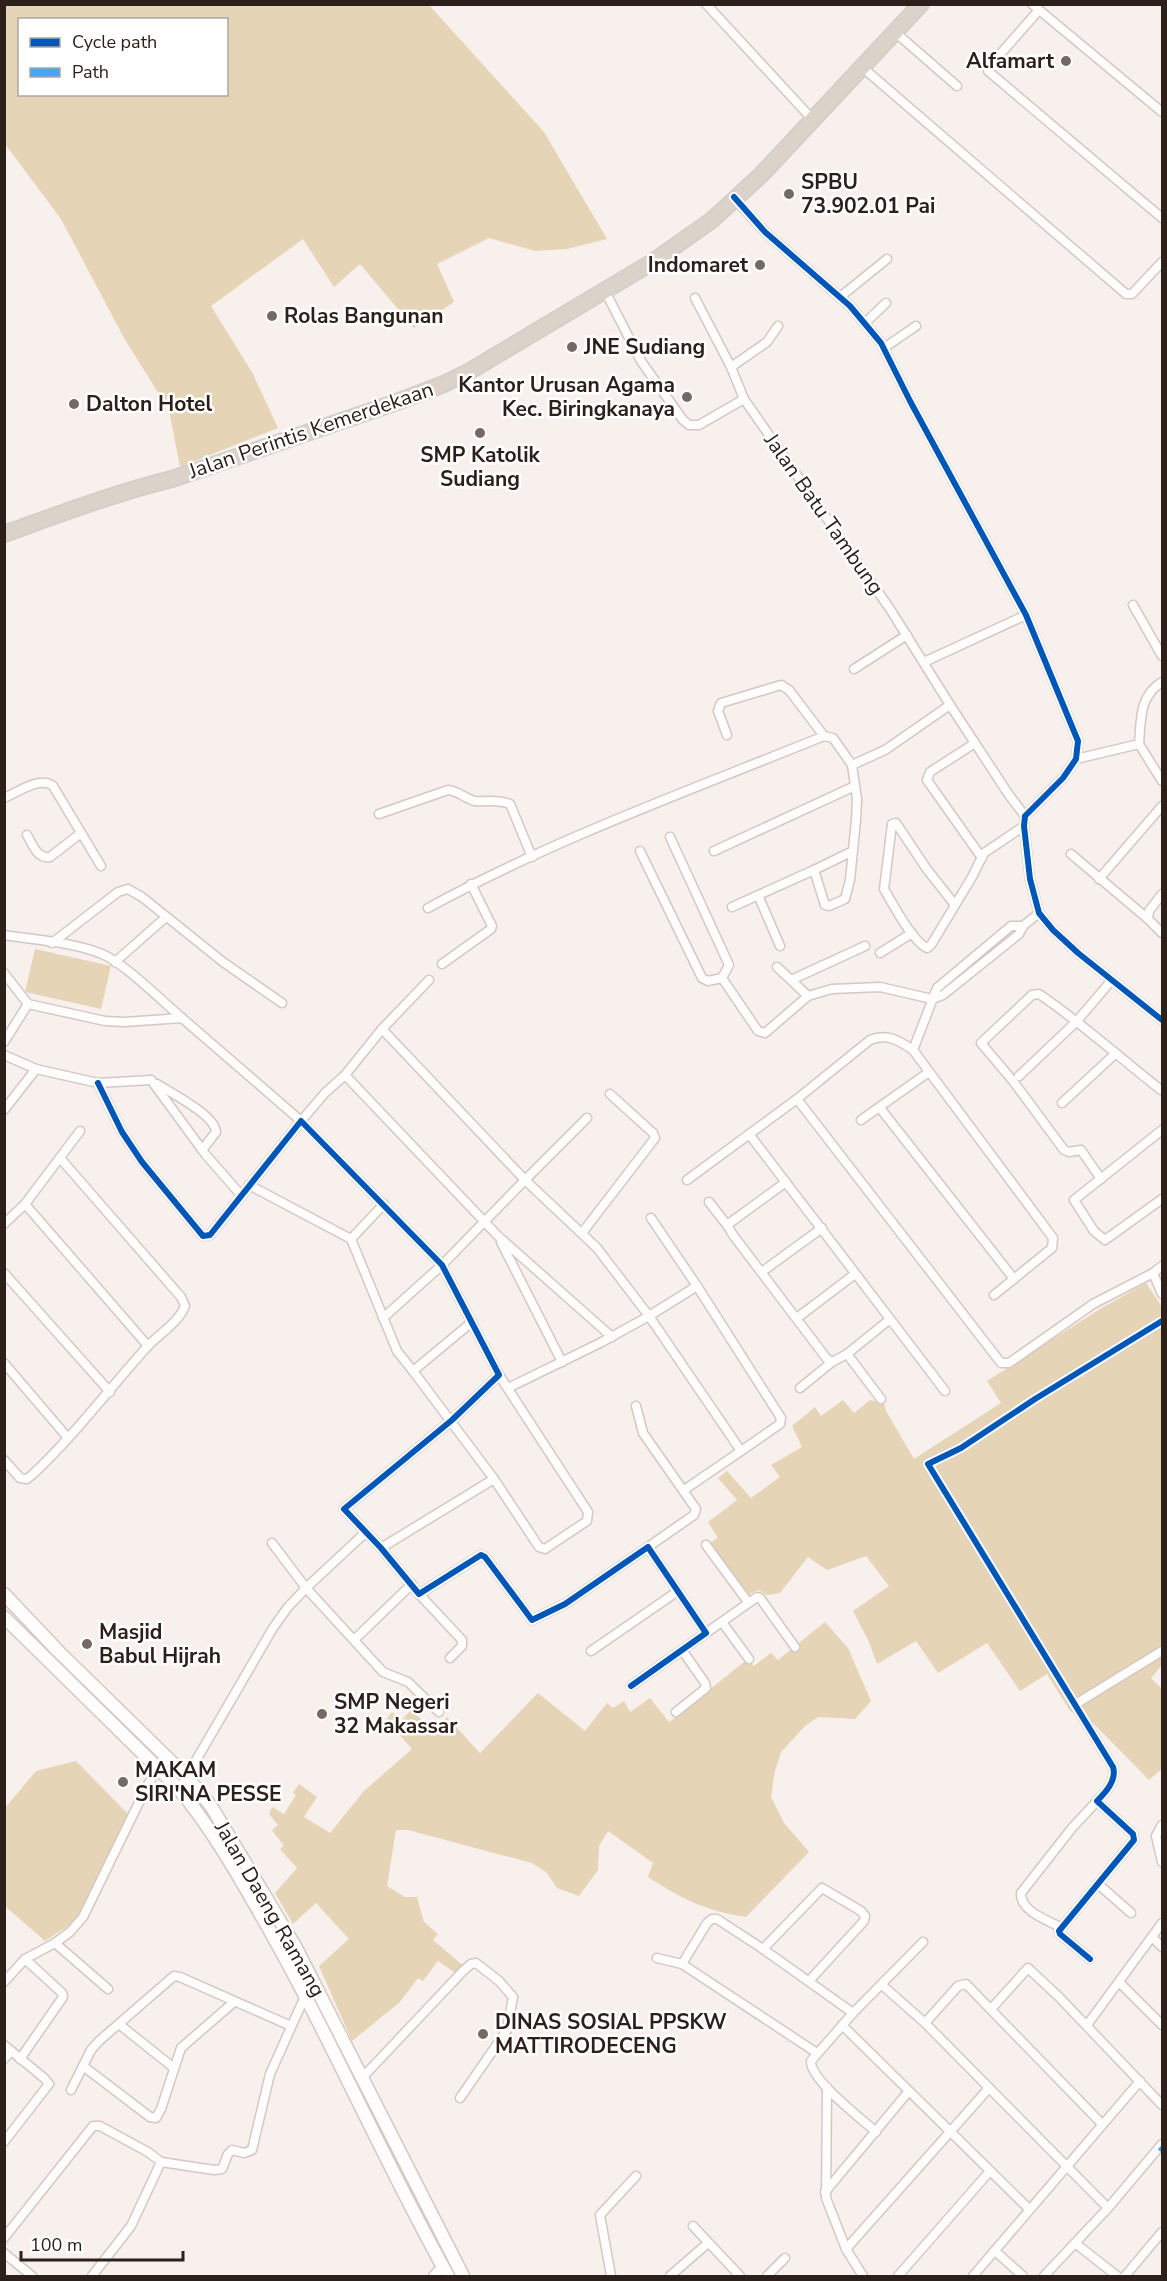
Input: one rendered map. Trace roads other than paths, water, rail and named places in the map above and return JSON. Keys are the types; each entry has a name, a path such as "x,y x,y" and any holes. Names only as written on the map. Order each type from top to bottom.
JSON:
{"highway":[{"name":"Jalan Perintis Kemerdekaan","path":"4,534 146,485 172,479 423,392 470,371 605,291 712,220 734,197 762,174 921,4"}],"main road":[{"name":"Jalan Daeng Ramang","path":"4,1594 187,1777 211,1806 269,1902 316,1987 464,2277"},
{"name":"Jalan Daeng Ramang","path":"4,1617 179,1789 201,1816 258,1909 306,1995 445,2271"},
{"path":"106,1718 116,1708"},
{"path":"258,1909 269,1902"},
{"path":"392,2169 404,2163"}],"street":[{"path":"706,4 763,69 813,120"},
{"path":"1162,112 1036,7 988,68 988,71 1162,218"},
{"path":"895,32 957,86"},
{"path":"862,67 1126,294 1132,294 1162,262"},
{"path":"734,197 765,232 840,297 865,323 884,348 910,401 1026,615 1076,735 1078,749 1076,759 1054,789 1025,816 1023,826 1030,879 1039,912 1053,930 1162,1020"},
{"path":"840,297 887,259"},
{"path":"605,291 641,361 689,425 699,425 744,399"},
{"name":"Jalan Batu Tambung","path":"694,297 731,368 744,399 907,635 950,705 1025,816"},
{"path":"865,323 886,303"},
{"path":"731,368 767,342 778,326"},
{"path":"884,348 916,326"},
{"path":"1133,605 1162,656"},
{"path":"924,662 1026,615"},
{"path":"854,669 907,635"},
{"path":"1162,682 1144,700 1139,744 1162,781"},
{"path":"727,735 718,711 721,703 781,685 789,690 824,736"},
{"path":"852,765 885,750 950,705"},
{"path":"428,908 471,884 640,809 824,736 833,738 852,765 855,786 856,820 850,880 843,900 829,906 824,904 814,870"},
{"path":"975,743 930,772 927,780 982,858"},
{"path":"1076,759 1139,744"},
{"path":"4,798 39,783 49,783 101,866"},
{"path":"714,850 855,786"},
{"path":"379,814 448,790 455,790 473,801 501,800 510,804 532,857"},
{"path":"1099,879 1162,806"},
{"path":"955,905 926,868 896,823 893,823 883,885 912,933 923,946 928,948 955,905 982,858 988,850 1023,826"},
{"path":"27,835 39,854 46,858 81,833"},
{"path":"640,851 702,978 708,981 722,978 729,965 670,837"},
{"path":"732,907 853,851"},
{"path":"1071,854 1162,933"},
{"path":"442,964 491,929 492,926 471,884"},
{"path":"52,943 122,890 134,891 282,1003"},
{"path":"1148,919 1149,911 1162,894"},
{"path":"758,895 780,946"},
{"path":"722,978 758,1031 762,1033 765,1033 808,996 839,988 880,987 932,999 943,995 1019,934 1023,926 1039,912"},
{"path":"115,962 166,917"},
{"path":"880,953 912,933"},
{"path":"4,935 94,951 115,962 301,1120 442,1265 499,1375 588,1512 587,1521 545,1550 541,1549 452,1420 397,1351 351,1239 249,1185"},
{"path":"791,980 866,946"},
{"path":"777,967 808,996"},
{"path":"4,973 28,1004 105,1021 182,1018"},
{"path":"98,1083 122,1132 142,1162 203,1236 210,1235 301,1120 345,1075 382,1029 429,980"},
{"path":"1019,1076 1077,1021 1112,981"},
{"path":"1101,1179 1081,1150 1067,1152 1064,1150 1013,1081 981,1043 1034,994 1039,994 1077,1021 1114,1054 1161,1090"},
{"path":"913,1050 932,999"},
{"path":"4,1042 28,1004"},
{"path":"382,1029 525,1180 582,1233 614,1268 741,1451"},
{"path":"687,1180 797,1100 870,1040 879,1036 895,1039 913,1050 1053,1238 1052,1248 994,1295"},
{"path":"1062,1103 1114,1054"},
{"path":"4,1055 36,1069 98,1083 152,1080 192,1105 213,1123 216,1132 202,1150"},
{"path":"4,1110 36,1069"},
{"path":"861,1120 929,1072"},
{"path":"345,1075 498,1236 612,1337"},
{"path":"152,1080 202,1150 241,1195"},
{"path":"582,1233 655,1138 653,1133 610,1094"},
{"path":"797,1100 1001,1363 1009,1363 1093,1304 1153,1274 1162,1266"},
{"path":"880,1108 1014,1279"},
{"path":"383,1318 442,1265 587,1118"},
{"path":"4,1224 25,1204 80,1131"},
{"path":"1162,1131 1074,1200 1094,1231 1105,1240 1162,1199"},
{"path":"749,1134 945,1391"},
{"path":"4,1460 20,1478 27,1479 42,1466 110,1392 148,1346 183,1311 185,1303 60,1158"},
{"path":"727,1225 786,1182"},
{"path":"709,1202 832,1362"},
{"path":"25,1204 148,1346"},
{"path":"351,1239 384,1204"},
{"path":"651,1218 781,1418 780,1424 684,1491"},
{"path":"763,1271 822,1228"},
{"path":"498,1236 562,1362"},
{"path":"4,1273 110,1392"},
{"path":"797,1318 855,1274"},
{"path":"1153,1274 1162,1294"},
{"path":"508,1388 612,1337 697,1286"},
{"path":"800,1388 889,1320"},
{"path":"1060,1927 1030,1910 1022,1902 1021,1893 1072,1828 1097,1801 1112,1781 1114,1773 1110,1761 928,1464 961,1448 1035,1399 1162,1321"},
{"path":"413,1371 472,1322"},
{"path":"847,1354 881,1399"},
{"path":"4,1363 68,1438"},
{"path":"450,1658 462,1646 462,1640 344,1509 452,1420 499,1375"},
{"path":"420,1594 481,1555 485,1557 529,1617 535,1620 565,1604 694,1515 695,1506 643,1433 636,1406"},
{"path":"381,1548 494,1479"},
{"path":"179,1789 273,1628 288,1607 365,1533"},
{"path":"272,1543 306,1588 383,1672 408,1682 439,1712"},
{"path":"706,1545 748,1602"},
{"path":"648,1547 706,1633"},
{"path":"354,1640 412,1584"},
{"path":"591,1651 678,1591"},
{"path":"631,1686 756,1597 760,1599 795,1647"},
{"path":"14,1627 25,1617"},
{"path":"722,1622 748,1659"},
{"path":"676,1712 706,1688 705,1683 682,1650"},
{"path":"1074,1705 1162,1651"},
{"path":"4,1982 26,1959 70,1932 83,1917 165,1756"},
{"path":"1090,1959 1060,1934 1060,1927 1130,1846 1134,1837 1097,1801"},
{"path":"1162,1825 1156,1836 1162,1862"},
{"path":"1098,1884 1131,1913"},
{"path":"763,1949 822,1888 861,1911 865,1916 864,1921 808,1981"},
{"path":"682,1964 707,1923 715,1919 763,1949 853,2013"},
{"path":"1087,2025 1162,1923"},
{"path":"1152,1937 1162,1947"},
{"path":"876,2132 827,2087 812,2068 811,2061 853,2013 923,1942"},
{"path":"55,1943 108,1989"},
{"path":"657,1958 682,1964 817,2053"},
{"path":"20,2059 63,1997 62,1993 26,1959"},
{"path":"362,2078 463,1971 476,1963 499,1981 513,1997 507,2030 460,2098"},
{"path":"992,2008 1028,1968 1087,2025 1162,2105"},
{"path":"71,2090 95,2045 174,1976 291,2026"},
{"path":"1119,1982 1162,2025"},
{"path":"925,2023 961,1984 966,1984 992,2008 1102,2124"},
{"path":"882,1985 925,2023 1108,2208"},
{"path":"4,2238 95,2125 141,2148 161,2162 214,2170 222,2169 232,2150 244,2153 252,2150 270,2074 306,1995 316,1987"},
{"path":"82,2066 154,2119 159,2116 181,2048 234,2002"},
{"path":"120,2025 174,2068"},
{"path":"842,2025 1029,2210"},
{"path":"4,2059 8,2048 49,2084 4,2142"},
{"path":"973,2277 1140,2081"},
{"path":"827,2087 825,2192 846,2249 863,2277"},
{"path":"846,2249 989,2088"},
{"path":"825,2192 909,2091"},
{"path":"1044,2277 1161,2147"},
{"path":"92,2277 131,2226 161,2162"},
{"path":"898,2277 990,2171"},
{"path":"611,2277 600,2215 636,2176"},
{"path":"693,2226 740,2277"},
{"path":"1125,2277 1162,2232"},
{"path":"670,2277 708,2243"},
{"path":"1075,2243 1117,2277"},
{"path":"995,2252 1023,2277"},
{"path":"4,2253 32,2277"},
{"path":"767,2277 785,2258"},
{"path":"433,2277 445,2271"}],"place":[{"name":"Alfamart","path":"1066,61"},
{"name":"SPBU 73.902.01 Pai","path":"789,194"},
{"name":"Indomaret","path":"760,265"},
{"name":"Rolas Bangunan","path":"272,316"},
{"name":"JNE Sudiang","path":"572,347"},
{"name":"Kantor Urusan Agama Kec. Biringkanaya","path":"687,397"},
{"name":"Dalton Hotel","path":"74,404"},
{"name":"SMP Katolik Sudiang","path":"480,433"},
{"name":"Masjid Babul Hijrah","path":"87,1644"},
{"name":"SMP Negeri 32 Makassar","path":"322,1714"},
{"name":"MAKAM SIRI'NA PESSE","path":"123,1782"},
{"name":"DINAS SOSIAL PPSKW MATTIRODECENG","path":"483,2034"}]}
